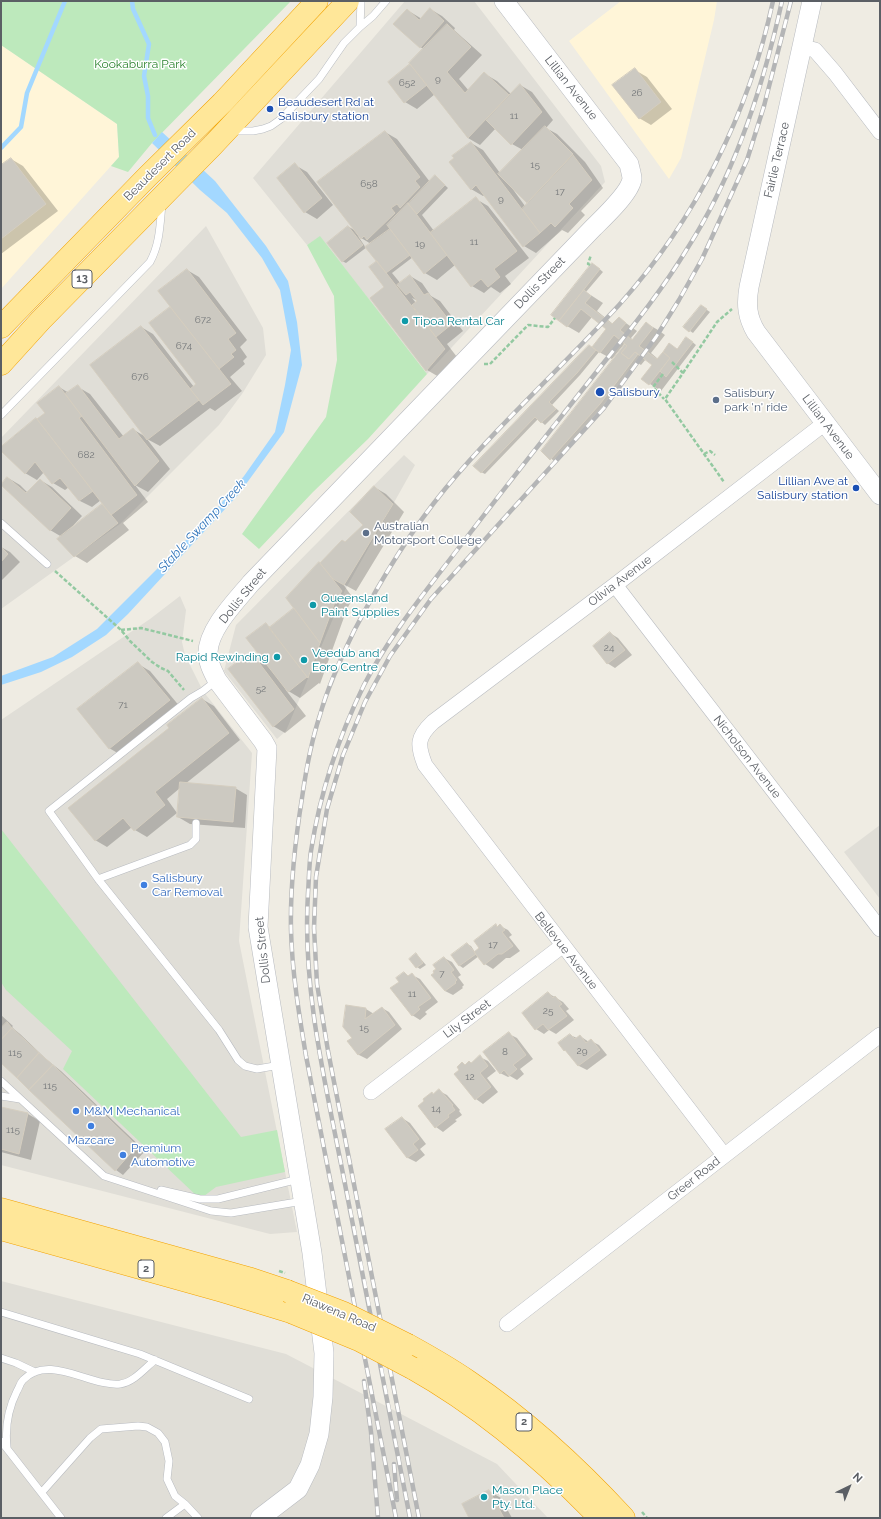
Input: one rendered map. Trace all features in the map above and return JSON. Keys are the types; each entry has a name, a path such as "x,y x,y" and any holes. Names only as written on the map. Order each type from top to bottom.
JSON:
{"highway":[{"name":"Beaudesert Road","path":"1,327 147,177 222,103 317,1"},
{"name":"Beaudesert Road","path":"1,364 220,138 348,1"},
{"name":"Riawena Road","path":"1,1209 234,1274 287,1291 344,1313 408,1344 468,1381 528,1425 577,1469 624,1518"},
{"name":"Riawena Road","path":"1,1229 222,1290 291,1312 359,1340 412,1368 459,1396 516,1439 547,1465 600,1518"}],"street":[{"name":"Lillian Avenue","path":"504,1 620,151 629,164 632,179"},
{"name":"Fairlie Terrace","path":"741,313 746,302 812,1"},
{"path":"803,47 815,50 835,73 880,132"},
{"name":"Dollis Street","path":"260,1518 298,1489 310,1465 320,1434 323,1398 324,1353 312,1253 258,927 267,748 217,680 211,669 208,654 212,635 226,613 251,583 598,223 622,196 632,179"},
{"name":"Lillian Avenue","path":"741,313 880,495"},
{"name":"Olivia Avenue","path":"420,741 424,730 433,722 615,585 825,423"},
{"name":"Nicholson Avenue","path":"615,585 880,929"},
{"name":"Bellevue Avenue","path":"420,741 420,752 424,765 724,1155"},
{"name":"Lily Street","path":"371,1092 562,946"},
{"name":"Greer Road","path":"507,1324 880,1035"}],"lane":[{"path":"360,27 361,1"},
{"path":"220,138 263,129 272,126 281,119 319,79 344,43 373,16 386,1"},
{"name":"Beaudesert Road","path":"1,415 150,262 156,251 159,240 164,195"},
{"path":"1,523 47,564"},
{"path":"217,680 191,698 49,811 98,879 219,1030 238,1060 245,1066 257,1069 280,1065"},
{"path":"98,879 190,845 196,839 196,823"},
{"path":"1,1081 104,1176 211,1211 232,1213 303,1200"},
{"path":"1,1096 20,1099"},
{"path":"104,1176 200,1199 218,1199 299,1178"},
{"path":"1,1312 140,1354 249,1399"},
{"path":"1,1358 35,1372"},
{"path":"7,1447 5,1432 13,1398 22,1380 35,1372 51,1370 79,1375 104,1383 119,1384 130,1382 155,1360"},
{"path":"42,1492 90,1438 101,1429 138,1426 147,1427 158,1433 165,1442 169,1461 167,1479 175,1496 198,1518"},
{"path":"1,1441 61,1518"},
{"path":"166,1518 185,1504"}],"path":[{"path":"664,399 717,322 741,313"},
{"path":"462,364 470,372 478,364 490,364 528,325 548,328 555,318"},
{"path":"672,362 683,373"},
{"path":"663,374 653,387 664,399 724,482"},
{"path":"704,454 710,451 715,455"},
{"path":"47,564 121,630 152,662 168,671 191,698"},
{"path":"121,630 132,628 152,630 189,639 209,647"}],"shaded area":[{"path":"405,1 474,1 601,166 605,182 427,374 320,237 307,245 253,178"},
{"path":"621,1 717,1 714,20 681,158 669,179 569,41"},
{"path":"1,45 117,124 119,157 1,289"},
{"path":"206,226 263,328 266,355 242,394 219,425 120,524 1,609 1,438"},
{"path":"404,455 415,465 345,590 286,731 277,739 224,671 236,625"},
{"path":"180,596 186,610 182,642 185,655 203,691 252,753 239,941 297,1232 270,1234 1,1165 1,720 150,619"},
{"path":"880,825 880,899 844,852"},
{"path":"1,1281 286,1354 497,1464 548,1518 1,1518"}],"green space":[{"name":"Kookaburra Park","path":"1,1 291,1 152,143 128,172 111,166 119,157 117,124 1,45"},
{"path":"320,236 427,374 368,439 313,492 259,549 242,534 326,417 337,360 334,296 307,245"},
{"path":"1,829 241,1137 277,1130 285,1172 216,1187 200,1199 63,1069 72,1051 6,990 1,982"}],"water":[{"path":"162,132 215,181 266,246 288,281 297,322 302,365 284,432 238,495 128,614 106,635 72,657 41,672 1,685 1,676 53,657 97,629 212,514 244,476 275,432 291,350 280,290 262,258 227,213 200,190 152,143"}],"building":[{"path":"430,8 444,21 420,48 393,24 407,9 419,20"},
{"path":"447,24 471,47 447,72 465,93 484,72 509,95 468,138 409,63"},
{"path":"410,64 427,85 404,103 388,82"},
{"path":"635,68 661,102 639,119 612,85"},
{"path":"520,84 542,112 511,145 486,120"},
{"path":"545,126 573,154 527,203 498,174"},
{"path":"385,131 420,177 415,181 420,187 400,208 397,204 391,208 395,213 367,240 364,236 361,239 317,182"},
{"path":"471,142 540,233 523,247 476,185 471,190 449,162 454,158 452,156"},
{"path":"573,155 592,180 569,204 573,208 555,227 551,223 540,233 522,209"},
{"path":"11,158 46,204 1,239 1,165"},
{"path":"295,163 322,198 304,213 277,178"},
{"path":"435,175 445,185 417,214 408,204"},
{"path":"476,197 517,251 494,269 500,277 488,287 481,279 471,287 430,233"},
{"path":"408,203 447,255 424,274 387,225"},
{"path":"348,226 363,245 342,262 327,243"},
{"path":"390,229 410,255 386,273 365,247"},
{"name":"Tipoa Rental Car","path":"377,261 445,349 426,371 370,298 384,287 369,267"},
{"path":"592,263 600,269 559,321 551,315"},
{"path":"187,269 236,333 228,339 236,350 231,354 234,357 219,369 158,291"},
{"path":"410,275 424,295 428,293 452,324 436,337 412,305 417,301 410,292 406,295 397,285"},
{"path":"584,290 591,296 585,303 612,324 619,317 626,323 620,330 632,340 646,322 653,328 639,346 657,359 663,352 670,358 649,385 641,379 652,365 635,352 629,359 626,357 621,353 627,346 614,335 600,353 592,347 606,329 581,309 567,327 559,321"},
{"path":"701,305 707,309 689,332 683,327"},
{"path":"170,307 231,384 203,405 190,389 196,384 149,323"},
{"path":"141,326 199,400 147,440 90,365"},
{"path":"686,337 693,342 666,377 660,371 670,358 663,352 669,343 677,349"},
{"path":"625,344 627,346 621,353 629,359 635,352 638,354 600,404 550,460 541,451"},
{"path":"589,345 596,350 577,373 549,402 556,409 541,423 535,417 481,473 473,466"},
{"path":"78,385 119,439 133,428 159,461 135,486 65,394"},
{"path":"59,386 82,416 79,418 137,495 111,515 37,419 45,413 37,403"},
{"path":"36,418 93,491 79,501 60,478 52,484 35,462 25,474 1,451 1,447"},
{"path":"7,477 26,493 40,479 71,508 50,531 1,485"},
{"name":"Australian Motorsport College","path":"374,486 393,504 344,585 333,579 320,563 342,540 345,542 363,525 350,512"},
{"path":"102,504 118,523 74,557 57,539"},
{"path":"1,547 8,554 1,562"},
{"name":"Queensland Paint Supplies","path":"319,562 342,591 335,602 320,643 286,598"},
{"name":"Veedub and Eoro Centre","path":"294,608 320,643 308,678 269,628"},
{"name":"Rapid Rewinding","path":"266,623 307,677 288,692 246,638"},
{"path":"610,632 625,650 607,664 593,646"},
{"path":"251,652 294,709 273,727 228,669"},
{"path":"138,662 170,700 109,749 77,709"},
{"path":"202,698 229,733 155,792 165,805 134,831 123,818 95,841 68,808 169,728 167,725"},
{"path":"180,782 236,787 233,822 177,817"},
{"path":"496,924 497,927 500,924 505,930 502,932 513,946 502,954 498,954 484,965 474,952 479,948 474,941"},
{"path":"467,943 476,954 459,966 451,955"},
{"path":"416,953 423,963 416,968 409,959"},
{"path":"444,957 454,970 451,972 457,980 455,982 456,983 445,991 431,975 436,969 433,965"},
{"path":"404,972 408,976 412,973 431,998 418,1007 420,1009 412,1016 390,988 399,982 396,978"},
{"path":"548,992 553,998 555,996 562,1004 559,1006 567,1016 548,1030 543,1024 535,1030 522,1013"},
{"path":"346,1005 366,1008 365,1019 382,1007 395,1025 358,1055 347,1041 352,1038 343,1027"},
{"path":"7,1022 12,1028 1,1040 1,1028"},
{"path":"12,1028 39,1053 17,1078 1,1063 1,1040"},
{"path":"509,1032 526,1055 513,1065 517,1069 509,1076 504,1070 500,1074 483,1052"},
{"path":"570,1034 575,1039 580,1035 586,1043 591,1039 600,1050 578,1066 558,1043"},
{"path":"39,1053 53,1065 29,1090 17,1078"},
{"path":"480,1055 488,1066 480,1073 491,1087 475,1100 454,1074 459,1070 457,1067 462,1062 465,1065 469,1061 471,1063"},
{"path":"53,1065 137,1146 115,1171 29,1090"},
{"path":"439,1089 453,1105 452,1106 455,1110 435,1128 418,1106 424,1101 423,1099"},
{"path":"1,1107 28,1113 19,1154 1,1149"},
{"path":"402,1117 419,1139 413,1144 418,1150 407,1158 385,1129"},
{"name":"Mason Place Pty. Ltd.","path":"489,1490 504,1518 469,1518 462,1504"}],"waterway":[{"path":"1,148 21,127 27,93 65,1"},
{"name":"Stable Swamp Creek","path":"132,1 133,9 149,44 144,76 148,96 148,118 155,135"}],"railway":[{"path":"396,1518 306,1056 294,977 291,930 291,897 297,831 309,756 314,735 331,683 354,631 374,594 419,523 445,489 487,442 619,305 647,272 695,201 716,163 750,84 763,43 773,1"},
{"path":"410,1518 316,1034 308,964 307,929 309,867 319,808 331,766 346,725 373,668 395,634 472,531 644,311 677,265 704,220 733,161 745,130 766,66 782,1"},
{"path":"419,1518 328,1051 317,984 314,928 316,877 327,809 343,755 365,702 390,656 431,599 604,408 656,337 679,300 702,259 747,160 764,106 791,1"},
{"path":"364,1381 371,1432 378,1518"},
{"path":"394,1464 397,1500"}],"place":[{"name":"Beaudesert Rd at Salisbury station","path":"270,109"},
{"name":"Tipoa Rental Car","path":"405,321"},
{"name":"Salisbury","path":"600,392"},
{"name":"Salisbury park 'n' ride","path":"716,400"},
{"name":"Lillian Ave at Salisbury station","path":"856,488"},
{"name":"Australian Motorsport College","path":"366,533"},
{"name":"Queensland Paint Supplies","path":"313,605"},
{"name":"Rapid Rewinding","path":"277,657"},
{"name":"Veedub and Eoro Centre","path":"304,660"},
{"name":"Salisbury Car Removal","path":"144,885"},
{"name":"M&M Mechanical","path":"76,1111"},
{"name":"Mazcare","path":"91,1126"},
{"name":"Premium Automotive","path":"123,1155"},
{"name":"Mason Place Pty. Ltd.","path":"484,1497"}]}
